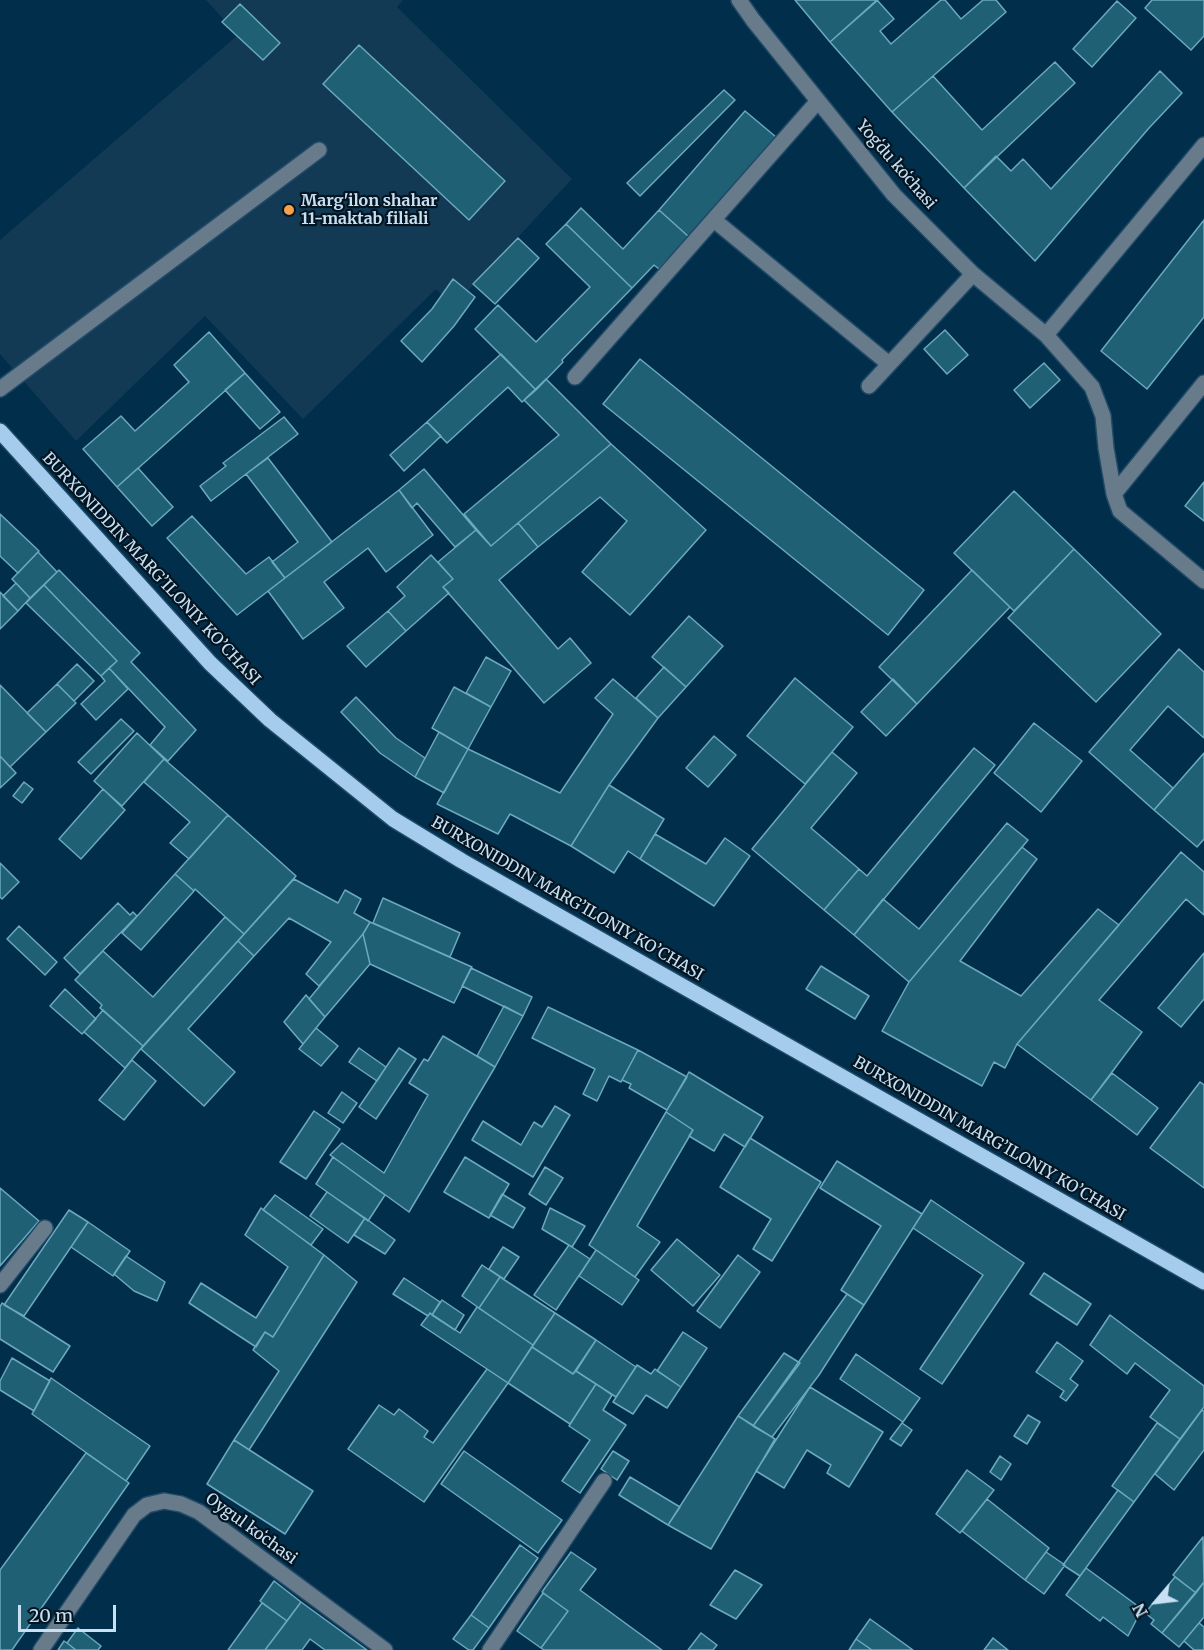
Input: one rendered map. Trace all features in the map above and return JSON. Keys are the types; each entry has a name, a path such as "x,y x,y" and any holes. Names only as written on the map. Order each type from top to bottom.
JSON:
{"main road":[{"name":"BURXONIDDIN MARG’ILONIY KO’CHASI","path":"0,431 210,663 270,720 393,819 473,867 1204,1282"}],"street":[{"name":"Yogʻdu koʻchasi","path":"739,0 894,195 973,274 1046,335 1092,387 1103,416 1114,494"},
{"path":"575,377 819,101"},
{"path":"1046,335 1204,145"},
{"path":"0,389 319,150"},
{"path":"714,220 889,364"},
{"path":"869,386 973,274"},
{"path":"1204,383 1114,494 1120,511 1204,581"},
{"path":"0,1285 45,1228"},
{"path":"489,1650 604,1481"},
{"name":"Oygul koʻchasi","path":"41,1650 134,1515 147,1505 164,1501 181,1504 199,1512 385,1650"}],"shaded area":[{"name":"Marg'ilon shahar 11-maktab filiali","path":"206,0 403,0 397,7 572,179 454,306 436,289 303,419 205,316 76,441 0,354 0,240 238,35"}],"building":[{"path":"795,0 878,0 830,42"},
{"path":"877,0 894,19 880,31 891,44 941,0 945,0 961,19 983,0 996,0 1006,12 892,112 830,42"},
{"path":"1152,0 1204,0 1204,36 1191,50 1145,8"},
{"path":"1117,1 1136,18 1092,67 1073,49"},
{"path":"240,4 280,43 263,60 222,22"},
{"path":"359,45 505,181 469,220 323,84"},
{"path":"1055,62 1075,83 964,188 892,112 933,76 982,130"},
{"path":"1160,71 1182,93 1035,261 964,188 996,156 1011,171 1023,159 1051,189"},
{"path":"724,90 735,100 640,196 627,183"},
{"path":"745,111 776,137 689,237 659,210"},
{"path":"581,208 623,249 659,210 689,237 659,269 654,265 632,288 566,224"},
{"path":"1204,220 1204,317 1147,389 1101,351"},
{"path":"566,224 632,288 536,390 475,329 498,305 536,342 590,287 546,244"},
{"path":"518,238 539,258 495,304 473,284"},
{"path":"453,279 475,297 454,326 422,362 401,341 432,309"},
{"path":"945,330 968,355 947,374 924,349"},
{"path":"209,332 245,373 117,487 83,449 121,416 135,431 189,382 174,365"},
{"path":"501,354 536,390 522,402 508,387 447,443 427,422"},
{"path":"640,359 924,590 888,635 603,404"},
{"path":"1044,363 1060,380 1030,408 1014,390"},
{"path":"245,373 280,412 260,429 225,390"},
{"path":"546,379 611,444 491,546 464,514 559,435 524,400"},
{"path":"284,417 298,434 211,501 200,486 226,466 223,463"},
{"path":"427,422 441,436 404,471 390,455"},
{"path":"611,444 706,530 630,615 582,572 627,521 600,497 538,547 518,523"},
{"path":"268,458 332,542 285,578 272,562 298,542 246,474"},
{"path":"138,468 173,507 152,526 117,487"},
{"path":"424,469 476,530 455,547 417,503 412,508 399,490"},
{"path":"1204,482 1204,521 1185,506"},
{"path":"399,490 433,535 386,572 368,548 324,582 344,608 303,639 268,591"},
{"path":"1014,491 1074,549 1014,611 954,553"},
{"path":"0,514 39,551 18,573 0,556"},
{"path":"192,516 246,574 269,557 285,578 237,615 167,538"},
{"path":"518,523 538,547 499,580 558,649 570,638 591,663 544,703 443,587 453,579 438,562 476,530 491,546"},
{"path":"1074,549 1161,634 1096,702 1008,618"},
{"path":"38,552 57,572 30,598 12,579"},
{"path":"431,555 453,579 443,587 449,593 406,631 388,611 405,596 397,587"},
{"path":"59,570 140,653 131,662 196,730 168,761 150,745 165,727 109,668 117,661 44,585"},
{"path":"972,570 1010,607 917,704 879,667"},
{"path":"16,583 30,598 18,611 3,596"},
{"path":"44,585 117,661 101,676 26,603"},
{"path":"0,592 18,611 0,629"},
{"path":"388,611 406,631 366,667 347,646"},
{"path":"689,616 723,646 686,687 652,657"},
{"path":"1179,649 1204,672 1204,738 1168,706 1130,750 1173,788 1154,810 1089,752"},
{"path":"486,657 511,671 491,707 466,693"},
{"path":"77,664 94,681 74,701 57,684"},
{"path":"664,667 686,687 658,718 636,698"},
{"path":"109,668 128,689 96,720 81,704 105,681 101,676"},
{"path":"795,678 853,727 805,784 747,736"},
{"path":"613,679 658,718 609,785 571,846 510,814 498,834 437,804 468,749 560,793 613,714 595,698"},
{"path":"893,679 917,704 886,736 861,712"},
{"path":"57,684 76,703 46,732 27,713"},
{"path":"0,685 46,732 10,767 0,756"},
{"path":"454,687 491,707 468,749 432,728"},
{"path":"356,697 396,738 425,758 415,777 380,753 341,712"},
{"path":"121,719 134,731 91,774 78,762"},
{"path":"1034,723 1082,761 1041,812 994,773"},
{"path":"439,732 468,749 444,793 415,777"},
{"path":"137,733 164,759 122,806 94,781"},
{"path":"714,736 736,755 708,787 686,768"},
{"path":"974,748 995,765 854,935 824,910 859,869 867,876"},
{"path":"832,752 857,773 811,828 859,869 824,910 752,849"},
{"path":"1204,753 1204,839 1197,847 1154,810"},
{"path":"0,756 16,773 0,788"},
{"path":"164,759 228,815 189,859 170,843 190,822 144,782"},
{"path":"24,782 33,789 22,803 13,796"},
{"path":"609,785 664,819 640,859 628,851 614,873 571,846"},
{"path":"103,789 125,810 81,859 59,839"},
{"path":"228,815 296,876 244,934 195,889 194,891 175,874"},
{"path":"1007,823 1028,840 909,982 854,935 883,899 919,929"},
{"path":"655,834 706,864 725,838 750,856 714,906 640,859"},
{"path":"1022,847 1037,859 960,961 1021,996 1098,909 1119,925 1017,1044 1005,1068 994,1062 982,1086 882,1031 909,982"},
{"path":"1181,852 1204,872 1204,915 1186,899 1099,1000 1142,1032 1091,1100 1017,1044"},
{"path":"0,863 19,882 2,899 0,897"},
{"path":"175,874 194,891 141,950 122,933"},
{"path":"294,879 338,903 345,890 361,899 354,913 370,922 363,934 319,986 306,974 331,942 289,918 254,956 238,941"},
{"path":"383,898 460,933 450,957 373,923"},
{"path":"118,903 130,915 133,912 137,916 80,974 64,958"},
{"path":"225,917 244,934 143,1046 100,1008 102,1005 75,980 103,951 153,997"},
{"path":"370,922 472,967 454,1003 370,964 363,934"},
{"path":"19,926 57,962 45,975 7,939"},
{"path":"363,934 370,964 325,1017 309,999"},
{"path":"238,941 254,956 188,1029 235,1072 204,1106 141,1049"},
{"path":"1204,953 1204,999 1181,1027 1158,1008"},
{"path":"821,966 869,996 855,1019 806,989"},
{"path":"471,968 532,997 523,1016 462,986"},
{"path":"65,989 96,1019 82,1034 50,1006"},
{"path":"306,995 325,1017 303,1044 284,1022"},
{"path":"504,1006 523,1016 495,1067 477,1056"},
{"path":"548,1007 638,1050 621,1082 609,1076 597,1101 583,1094 595,1069 532,1038"},
{"path":"103,1010 143,1046 125,1068 84,1032"},
{"path":"316,1028 338,1046 321,1066 299,1049"},
{"path":"443,1036 495,1067 409,1212 330,1155 342,1143 384,1173 428,1095 409,1083 424,1059 428,1061"},
{"path":"359,1048 386,1067 377,1081 349,1062"},
{"path":"399,1048 416,1059 376,1119 359,1107"},
{"path":"638,1050 687,1077 667,1110 629,1088 631,1084 622,1080"},
{"path":"132,1060 156,1081 124,1120 99,1100"},
{"path":"689,1072 763,1117 745,1147 724,1134 714,1151 689,1136 693,1130 666,1112"},
{"path":"1112,1073 1158,1108 1137,1135 1091,1100"},
{"path":"1200,1082 1204,1085 1204,1188 1150,1148"},
{"path":"342,1092 357,1103 343,1123 328,1113"},
{"path":"555,1106 570,1115 533,1177 472,1140 483,1121 521,1145 534,1122 542,1127"},
{"path":"314,1111 340,1129 306,1179 280,1162"},
{"path":"666,1112 693,1130 637,1226 660,1242 635,1277 589,1245"},
{"path":"750,1138 821,1182 772,1261 753,1249 771,1219 720,1187"},
{"path":"333,1157 385,1195 368,1221 316,1184"},
{"path":"465,1157 509,1184 489,1218 444,1192"},
{"path":"837,1161 922,1214 864,1305 841,1290 881,1226 820,1188"},
{"path":"545,1167 563,1178 546,1205 529,1194"},
{"path":"0,1188 39,1221 0,1266"},
{"path":"327,1192 365,1218 348,1243 310,1216"},
{"path":"502,1194 525,1208 513,1228 490,1215"},
{"path":"275,1195 323,1229 311,1245 263,1210"},
{"path":"931,1200 1024,1263 942,1384 920,1369 983,1275 913,1228"},
{"path":"261,1208 324,1255 273,1337 265,1332 256,1347 189,1303 201,1283 256,1318 288,1267 245,1235"},
{"path":"550,1208 585,1226 572,1247 542,1229"},
{"path":"69,1210 88,1222 24,1316 4,1305"},
{"path":"365,1218 395,1240 385,1254 354,1235"},
{"path":"88,1222 130,1251 113,1276 71,1247"},
{"path":"677,1239 720,1275 693,1306 651,1270"},
{"path":"569,1245 590,1259 556,1310 534,1295"},
{"path":"503,1247 519,1257 504,1279 489,1269"},
{"path":"596,1250 639,1280 622,1305 579,1276"},
{"path":"324,1255 357,1282 249,1450 234,1440 279,1371 253,1350 265,1332 273,1337"},
{"path":"738,1255 760,1272 720,1328 697,1311"},
{"path":"126,1256 165,1282 157,1301 134,1291 114,1274"},
{"path":"482,1265 500,1277 479,1308 462,1296"},
{"path":"1044,1273 1091,1304 1077,1325 1030,1294"},
{"path":"500,1277 555,1313 533,1345 479,1308"},
{"path":"404,1278 440,1302 432,1315 430,1313 428,1316 393,1294"},
{"path":"847,1294 864,1305 819,1375 772,1437 753,1426"},
{"path":"442,1300 464,1315 455,1330 432,1315"},
{"path":"2,1303 70,1346 53,1372 0,1339"},
{"path":"477,1307 533,1345 508,1383 421,1325 430,1313 460,1333"},
{"path":"555,1313 596,1340 573,1374 532,1347"},
{"path":"1110,1315 1204,1386 1204,1407 1180,1439 1150,1417 1170,1390 1135,1363 1127,1374 1090,1345"},
{"path":"683,1332 707,1348 681,1387 657,1371"},
{"path":"596,1340 636,1367 616,1397 576,1371"},
{"path":"1057,1342 1083,1361 1070,1379 1078,1385 1066,1401 1060,1397 1064,1391 1036,1372"},
{"path":"532,1347 573,1374 576,1371 596,1384 570,1424 508,1383"},
{"path":"784,1353 800,1363 753,1426 738,1416"},
{"path":"856,1354 920,1398 903,1422 840,1379"},
{"path":"12,1358 50,1381 34,1411 0,1390 0,1381"},
{"path":"637,1365 651,1374 655,1369 681,1387 667,1408 646,1395 633,1414 613,1402"},
{"path":"487,1369 508,1383 424,1502 348,1449 379,1405 394,1415 399,1409 428,1431 424,1437 433,1443"},
{"path":"51,1378 150,1446 126,1481 32,1414"},
{"path":"596,1384 612,1395 603,1410 626,1425 580,1493 562,1481 590,1440 569,1426"},
{"path":"810,1387 883,1432 849,1487 827,1473 831,1465 807,1450 784,1488 756,1471"},
{"path":"1202,1410 1204,1411 1204,1450 1174,1490 1155,1474"},
{"path":"1028,1415 1040,1422 1027,1444 1014,1436"},
{"path":"738,1416 775,1439 711,1549 668,1525"},
{"path":"902,1423 912,1430 901,1446 890,1439"},
{"path":"1157,1423 1180,1439 1134,1502 1112,1486"},
{"path":"234,1440 313,1491 285,1534 207,1484"},
{"path":"464,1451 562,1520 538,1553 441,1484"},
{"path":"613,1451 629,1461 617,1480 601,1469"},
{"path":"86,1453 129,1483 12,1650 0,1650 0,1570"},
{"path":"1000,1456 1011,1464 1001,1480 990,1472"},
{"path":"967,1470 994,1490 960,1533 936,1514"},
{"path":"630,1477 680,1507 668,1525 619,1495"},
{"path":"1118,1490 1134,1502 1080,1576 1063,1565"},
{"path":"987,1499 1049,1548 1025,1580 962,1531"},
{"path":"1203,1537 1204,1582 1196,1593 1173,1575"},
{"path":"520,1545 538,1558 489,1628 471,1615"},
{"path":"571,1552 596,1569 580,1590 662,1650 544,1650 541,1648 568,1611 542,1592"},
{"path":"1046,1552 1065,1565 1044,1594 1025,1580"},
{"path":"1086,1568 1142,1609 1128,1636 1103,1617 1100,1621 1066,1595"},
{"path":"735,1570 762,1585 736,1619 710,1605"},
{"path":"1175,1577 1196,1593 1162,1633 1151,1624 1154,1620 1145,1613"},
{"path":"274,1581 301,1602 287,1621 260,1601"},
{"path":"1204,1582 1204,1617 1179,1647 1162,1633"},
{"path":"543,1593 568,1611 541,1648 517,1631"},
{"path":"301,1602 367,1650 325,1650 310,1639 302,1650 265,1650"},
{"path":"262,1603 287,1621 265,1650 228,1650"},
{"path":"471,1615 489,1628 473,1650 469,1650 453,1639"},
{"path":"870,1619 913,1650 872,1650 856,1639"},
{"path":"1199,1623 1204,1627 1204,1650 1194,1650 1184,1641"},
{"path":"78,1628 101,1646 98,1650 76,1650 67,1643"},
{"path":"701,1633 717,1645 713,1650 688,1650"},
{"path":"993,1638 1008,1650 984,1650"},
{"path":"856,1639 872,1650 849,1650"},
{"path":"64,1641 67,1643 76,1650 58,1650"}],"place":[{"name":"Marg'ilon shahar 11-maktab filiali","path":"289,210"}]}
